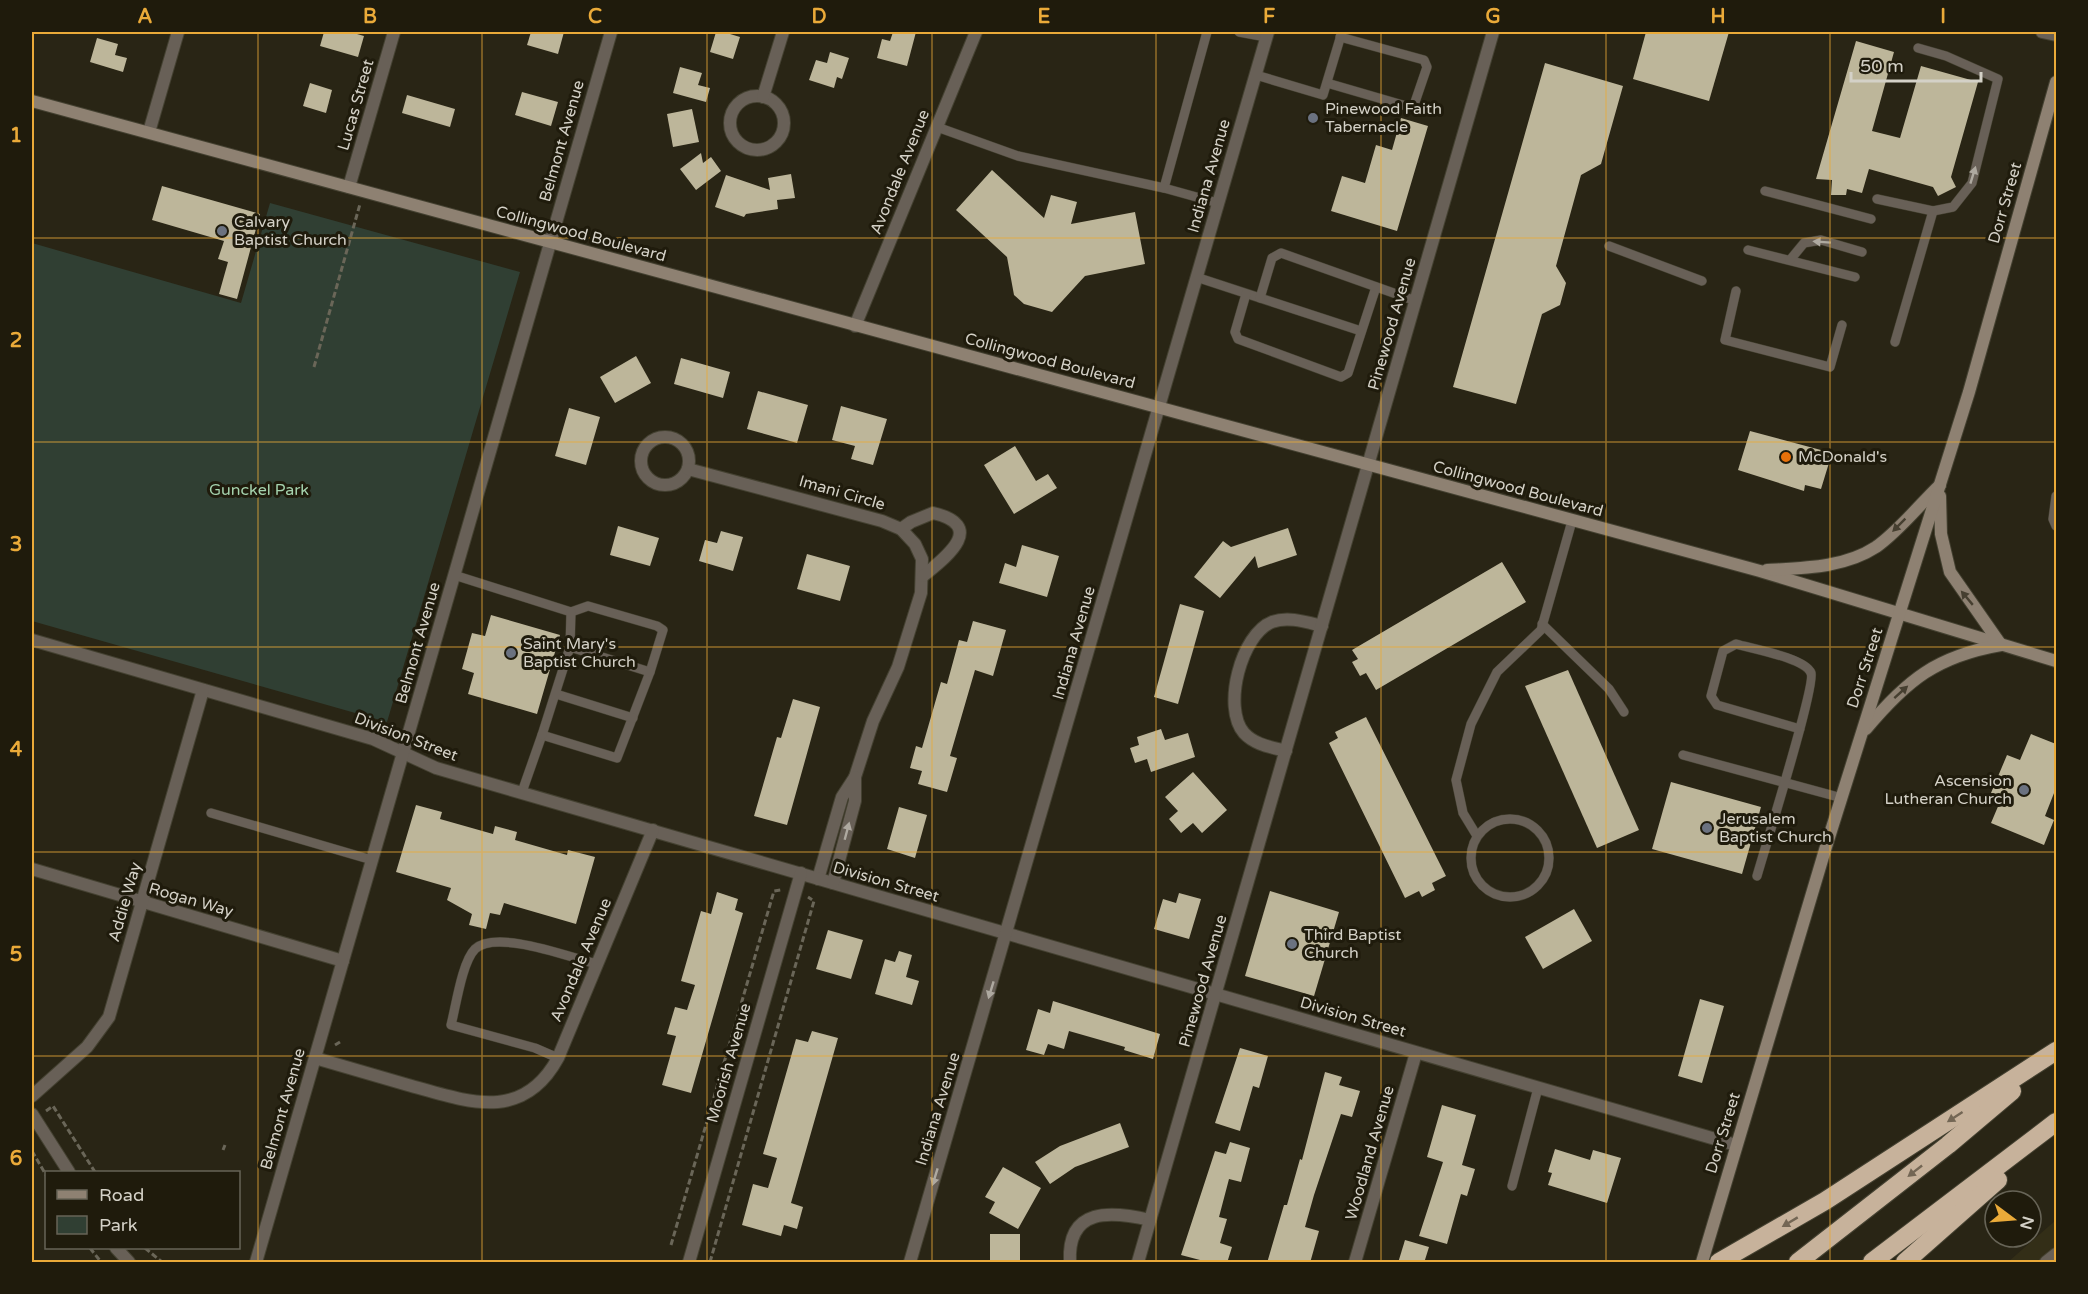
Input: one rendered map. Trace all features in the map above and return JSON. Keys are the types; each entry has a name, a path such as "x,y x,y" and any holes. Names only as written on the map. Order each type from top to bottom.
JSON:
{"highway":[{"path":"1719,1263 1825,1201 2056,1052"},
{"path":"1798,1263 1948,1145 2056,1052"},
{"path":"1872,1263 2056,1122"},
{"path":"1905,1263 2056,1129"}],"main road":[{"name":"Dorr Street","path":"1702,1263 1861,735 1940,484 2056,82"},
{"name":"Collingwood Boulevard","path":"32,101 1760,571 2056,661"},
{"path":"1760,571 1814,567 1853,558 1876,547 1940,484"},
{"path":"1861,735 1883,708 1935,664 1981,648 2001,645 1959,589 1950,572 1941,534 1940,484"}],"street":[{"path":"149,132 178,32"},
{"name":"Lucas Street","path":"349,187 394,32"},
{"name":"Belmont Avenue","path":"256,1263 611,32"},
{"path":"763,97 783,32"},
{"name":"Avondale Avenue","path":"855,326 976,32"},
{"name":"Pinewood Avenue","path":"1138,1263 1493,32"},
{"path":"2042,32 2056,35"},
{"name":"Indiana Avenue","path":"910,1263 1267,34"},
{"path":"752,96 763,97 779,108 783,117 783,130 777,141 766,149 753,151 741,146 733,137 729,125 732,112 737,104 752,96"},
{"path":"671,437 681,442 688,453 688,468 681,479 663,485 652,482 645,475 641,465 641,454 652,440 671,437"},
{"name":"Imani Circle","path":"688,468 882,521 901,529 915,544 922,559 921,593 909,639 873,721 855,777 843,797 818,879"},
{"path":"901,529 933,513 952,520 957,528 959,537 956,548 923,576"},
{"path":"1286,751 1252,740 1238,724 1233,704 1244,660 1252,640 1273,621 1293,619 1322,626"},
{"name":"Division Street","path":"32,640 373,739 436,768 1736,1145"},
{"name":"Addie Way","path":"32,1096 87,1047 103,1028 113,1004 203,690"},
{"name":"Imani Circle","path":"833,883 855,801 855,777"},
{"name":"Avondale Avenue","path":"315,1058 468,1102 498,1103 525,1094 545,1077 558,1058 653,830"},
{"name":"Rogan Way","path":"32,869 343,961"},
{"name":"Moorish Avenue","path":"689,1263 801,873"},
{"name":"Woodland Avenue","path":"1355,1263 1416,1053"},
{"path":"32,1114 68,1171"},
{"path":"1070,1263 1076,1233 1093,1216 1112,1213 1150,1220"},
{"path":"117,1249 129,1263"},
{"path":"2046,1263 2056,1254"}],"lane":[{"path":"1164,188 1208,32"},
{"path":"1239,32 1267,34"},
{"path":"1256,75 1320,94 1324,92 1341,34 1424,60 1427,66 1413,108 1327,82"},
{"path":"1877,198 1933,211 1953,207 1972,183 1998,79 1946,56 1918,48"},
{"path":"937,127 1018,156 1164,188 1218,203"},
{"path":"1765,191 1871,219"},
{"path":"1895,342 1933,211"},
{"path":"1790,260 1804,243 1821,240 1862,252"},
{"path":"1609,246 1702,281"},
{"path":"1748,250 1855,277"},
{"path":"1260,298 1276,254 1416,301"},
{"path":"1196,277 1361,332"},
{"path":"1246,294 1235,332 1238,339 1341,377 1348,374 1376,287"},
{"path":"1736,291 1725,340 1830,367 1842,325"},
{"path":"2056,496 2053,519 2056,526"},
{"path":"1478,836 1463,813 1456,780 1471,724 1497,672 1541,630 1572,521"},
{"path":"454,575 571,612 588,606 657,626 663,630 663,638 617,758 542,735"},
{"path":"522,792 570,647 571,612"},
{"path":"1542,624 1609,690 1624,712"},
{"path":"1757,876 1800,729 1813,683 1811,673 1802,663 1736,644 1723,651 1711,696 1717,705 1800,729"},
{"path":"570,647 650,672"},
{"path":"555,694 633,718"},
{"path":"1683,755 1842,798"},
{"path":"211,813 372,860"},
{"path":"1515,820 1532,826 1541,834 1548,852 1547,870 1542,881 1532,890 1520,896 1500,896 1482,886 1474,875 1471,862 1472,848 1478,836 1497,821 1515,820"},
{"path":"558,1058 535,1048 451,1025 469,959 476,948 500,940 597,964"},
{"path":"1512,1186 1538,1088"}],"path":[{"path":"314,367 364,191"},
{"path":"335,1045 340,1042"},
{"path":"45,1113 53,1106 94,1171"},
{"path":"223,1150 225,1145"},
{"path":"32,1150 45,1173"},
{"path":"91,1249 102,1263"},
{"path":"146,1249 162,1263"}],"shaded area":[{"path":"2056,1220 2056,1262 2008,1262 2023,1249 2043,1249 2043,1231"}],"green space":[{"name":"Gunckel Park","path":"270,203 520,272 387,722 32,621 32,243 241,303"}],"building":[{"path":"324,32 350,32 364,36 358,57 320,46"},
{"path":"531,32 564,32 558,54 527,45"},
{"path":"716,32 731,32 730,34 740,37 733,59 710,52"},
{"path":"893,32 916,32 907,66 877,58 882,39 890,41"},
{"path":"1646,32 1729,32 1709,101 1633,79"},
{"path":"97,38 118,44 115,55 127,58 123,72 90,62"},
{"path":"1856,41 1894,52 1872,131 1900,138 1921,66 1978,82 1951,177 1956,187 1938,196 1933,187 1869,169 1862,193 1847,189 1846,195 1831,195 1832,180 1816,179"},
{"path":"830,52 849,58 842,79 837,77 834,88 809,80 816,60 827,63"},
{"path":"1545,63 1623,86 1601,164 1581,175 1556,266 1566,283 1560,305 1542,314 1516,404 1453,387"},
{"path":"680,67 702,73 698,85 710,88 706,102 673,93"},
{"path":"310,83 332,90 326,113 303,106"},
{"path":"522,92 558,102 551,126 515,115"},
{"path":"407,95 455,109 450,127 402,113"},
{"path":"692,109 699,142 673,147 667,114"},
{"path":"1401,118 1428,126 1397,231 1331,211 1342,176 1365,183 1376,145 1392,150"},
{"path":"701,153 703,163 711,157 721,171 696,190 680,169"},
{"path":"992,170 1044,218 1051,195 1077,202 1071,224 1135,212 1145,264 1085,276 1052,312 1024,304 1014,295 1007,257 956,210"},
{"path":"791,174 795,198 777,200 778,209 746,214 744,217 715,207 726,175 770,190 768,178"},
{"name":"Calvary Baptist Church","path":"162,186 260,214 237,299 219,294 228,262 218,259 224,241 152,220"},
{"path":"636,356 651,383 615,403 600,377"},
{"path":"681,358 730,372 723,398 674,384"},
{"path":"758,391 808,405 797,443 747,429"},
{"path":"841,406 887,419 873,465 851,459 855,446 832,440"},
{"path":"569,408 600,417 586,465 555,456"},
{"name":"McDonald's","path":"1750,431 1832,453 1821,489 1805,485 1804,491 1738,470"},
{"path":"1015,446 1036,481 1048,474 1057,488 1014,514 984,465"},
{"path":"618,526 659,538 650,566 610,555"},
{"path":"1288,528 1297,555 1258,568 1255,556 1220,598 1194,577 1223,541 1231,547"},
{"path":"721,531 743,537 733,571 699,561 705,540 717,543"},
{"path":"1022,545 1059,556 1047,597 999,583 1005,563 1016,567"},
{"path":"807,554 850,566 840,601 797,589"},
{"path":"1502,562 1526,602 1376,690 1366,673 1360,676 1352,662 1358,659 1352,650"},
{"path":"1180,604 1204,611 1178,704 1154,697"},
{"name":"Saint Mary's Baptist Church","path":"491,615 560,635 537,714 468,694 474,673 462,669 472,633 485,636"},
{"path":"973,621 1006,630 993,676 975,670 950,756 957,758 947,792 918,784 922,771 910,768 916,746 922,748 941,682 947,684 959,640 967,642"},
{"path":"1568,670 1639,830 1597,848 1525,686"},
{"path":"793,699 820,707 787,825 754,816 777,737 781,738"},
{"path":"1366,717 1446,876 1432,883 1435,890 1422,897 1419,891 1405,898 1329,743 1338,738 1335,732"},
{"path":"1161,729 1165,740 1188,733 1195,757 1151,772 1147,759 1135,763 1130,748 1139,745 1137,737"},
{"name":"Ascension Lutheran Church","path":"2031,734 2056,744 2056,788 2045,816 2054,820 2044,845 1991,823 2002,797 1991,793 2007,755 2020,760"},
{"path":"1193,772 1227,810 1202,833 1193,823 1181,833 1169,819 1178,811 1165,797"},
{"name":"Jerusalem Baptist Church","path":"1671,782 1761,807 1742,874 1652,849"},
{"path":"416,805 442,812 440,819 493,834 495,826 517,832 515,840 567,855 568,850 595,857 576,924 504,903 500,915 490,913 486,929 469,925 472,914 447,900 451,888 396,872"},
{"path":"899,807 927,815 915,858 887,849"},
{"name":"Third Baptist Church","path":"1270,891 1339,912 1314,996 1245,976"},
{"path":"717,892 738,899 735,910 743,913 691,1093 662,1085 676,1036 667,1034 675,1007 687,1010 695,985 681,981 701,911 711,914"},
{"path":"1179,893 1201,899 1189,939 1154,929 1163,899 1176,903"},
{"path":"1574,909 1592,941 1543,969 1525,937"},
{"path":"828,930 863,940 851,979 816,969"},
{"path":"899,951 912,955 906,977 919,981 912,1005 875,994 885,959 895,962"},
{"path":"1700,999 1724,1006 1702,1083 1678,1076"},
{"path":"1053,1001 1160,1034 1153,1059 1124,1050 1125,1047 1069,1031 1064,1049 1048,1044 1044,1055 1026,1050 1038,1009 1050,1013"},
{"path":"812,1031 838,1038 791,1203 803,1207 797,1229 784,1225 781,1236 742,1225 753,1184 768,1188 777,1158 763,1154 796,1039 808,1042"},
{"path":"1240,1048 1268,1056 1259,1088 1253,1086 1240,1131 1215,1123"},
{"path":"1325,1072 1342,1077 1339,1085 1360,1091 1352,1117 1341,1114 1314,1195 1305,1227 1319,1231 1310,1263 1267,1263 1284,1205 1287,1205 1300,1159 1302,1160"},
{"path":"1442,1105 1476,1115 1462,1165 1475,1169 1467,1196 1461,1194 1447,1244 1419,1236 1443,1162 1427,1157"},
{"path":"1120,1123 1129,1147 1075,1167 1050,1184 1035,1162 1060,1146"},
{"path":"1230,1142 1250,1148 1241,1182 1229,1179 1219,1217 1227,1219 1220,1243 1232,1247 1227,1263 1200,1263 1200,1260 1181,1255 1215,1151 1226,1154"},
{"path":"1555,1149 1590,1160 1593,1150 1621,1158 1607,1203 1548,1185 1552,1173 1548,1172"},
{"path":"1003,1167 1041,1188 1018,1229 989,1213 995,1202 985,1197"},
{"path":"990,1234 1020,1234 1020,1263 990,1263"},
{"path":"1405,1240 1429,1247 1424,1263 1398,1263"}],"place":[{"name":"Pinewood Faith Tabernacle","path":"1313,118"},
{"name":"Calvary Baptist Church","path":"222,231"},
{"name":"McDonald's","path":"1786,457"},
{"name":"Saint Mary's Baptist Church","path":"511,653"},
{"name":"Ascension Lutheran Church","path":"2024,790"},
{"name":"Jerusalem Baptist Church","path":"1707,828"},
{"name":"Third Baptist Church","path":"1292,944"}]}
